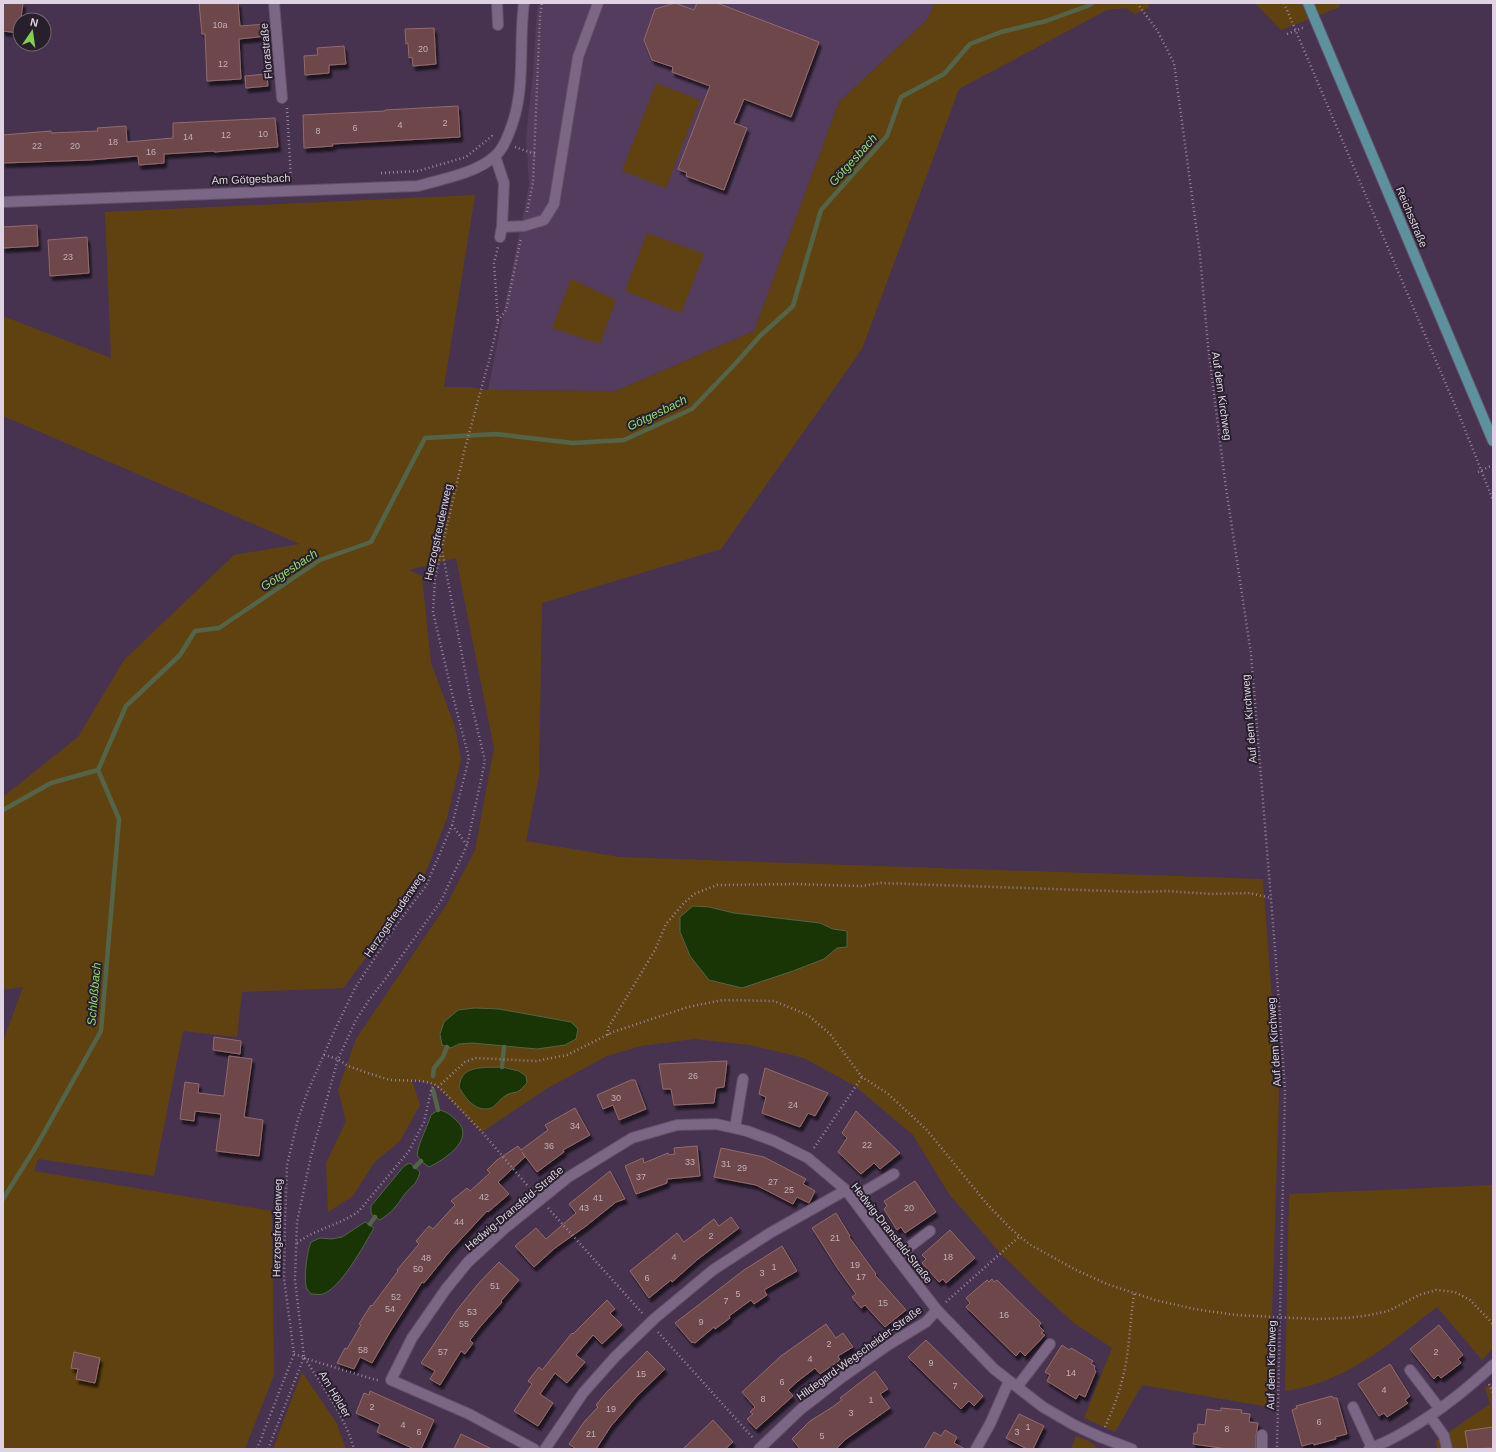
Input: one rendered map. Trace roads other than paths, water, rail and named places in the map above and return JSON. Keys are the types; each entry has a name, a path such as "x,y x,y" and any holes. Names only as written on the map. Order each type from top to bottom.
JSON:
{"main road":[{"name":"Reichsstraße","path":"1308,3 1493,441"}],"street":[{"name":"Florastraße","path":"274,3 282,98"},
{"path":"497,3 498,25"},
{"path":"524,3 521,25 522,77 515,115 504,144 495,156 504,183 501,232 544,220 554,204 578,57 598,3"},
{"name":"Am Götgesbach","path":"3,202 418,186 473,170 495,156"},
{"path":"734,1128 743,1079"},
{"name":"Hedwig-Dransfeld-Straße","path":"534,1449 469,1414 391,1380 412,1338 446,1289 468,1262 505,1228 567,1178 632,1138 677,1125 716,1124 734,1128 774,1141 808,1158 849,1194 937,1310 994,1369 1043,1406 1074,1425 1132,1449"},
{"path":"545,1449 583,1393 614,1357 654,1319 712,1270 770,1233 849,1194 894,1174"},
{"path":"896,1257 930,1232"},
{"name":"Hildegard-Wegscheider-Straße","path":"760,1448 801,1409 841,1378 888,1345 926,1322 937,1310"},
{"path":"976,1449 1013,1384 1050,1344"},
{"path":"1353,1407 1371,1448 1399,1436 1430,1416 1493,1365"},
{"path":"1410,1370 1439,1408"},
{"path":"1430,1416 1444,1436 1446,1449"},
{"path":"1262,1435 1262,1449"}],"waterway":[{"name":"Götgesbach","path":"98,770 126,706 180,655 195,631 219,628 320,560 371,542 425,438 496,434 573,443 624,440 692,409 760,336 793,306 821,210 887,136 901,97 944,74 970,44 1001,32 1046,21 1092,3"},
{"path":"3,810 51,783 98,770"},
{"name":"Schloßbach","path":"3,1199 37,1145 101,1031 119,819 98,770"},
{"path":"433,1076 434,1068 443,1057 447,1047"},
{"path":"502,1067 504,1047"},
{"path":"433,1090 438,1110"},
{"path":"415,1167 421,1161"},
{"path":"370,1224 375,1217"}]}
